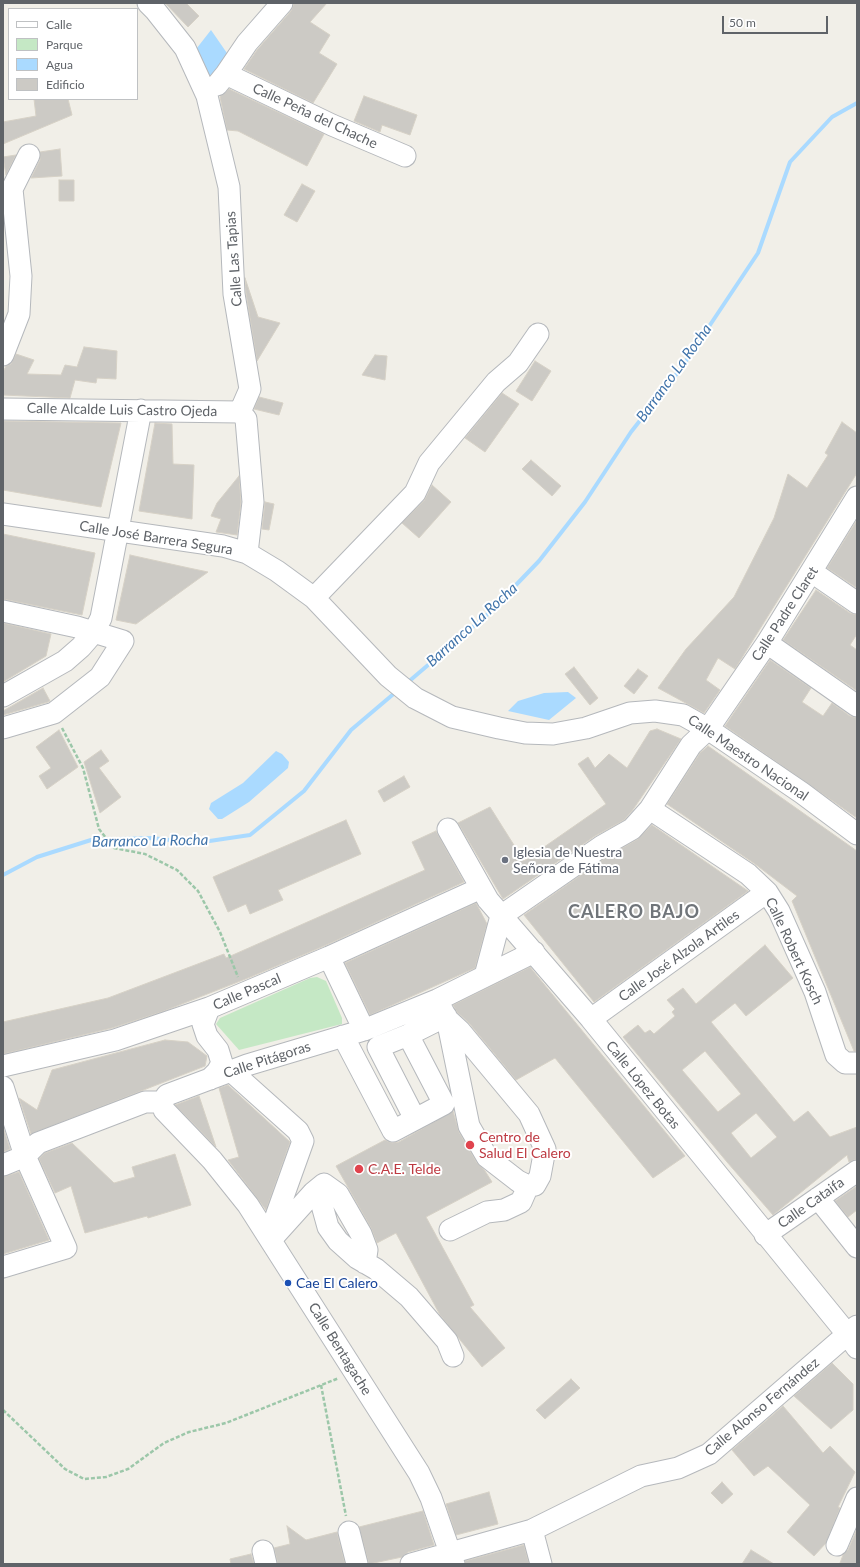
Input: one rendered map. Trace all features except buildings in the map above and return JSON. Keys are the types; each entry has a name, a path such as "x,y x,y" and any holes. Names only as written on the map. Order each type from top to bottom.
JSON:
{"street":[{"name":"Calle Las Tapias","path":"148,3 156,10 186,48 207,96 229,187 234,294 250,389 240,412"},
{"path":"207,96 226,74 247,43 282,3"},
{"name":"Calle Peña del Chache","path":"226,74 332,125 404,156"},
{"path":"3,356 18,314 21,276 12,190 28,155"},
{"path":"314,598 415,493 429,463 496,382 518,364 538,334"},
{"name":"Calle Alcalde Luis Castro Ojeda","path":"3,409 240,412"},
{"path":"3,696 65,660 82,647 94,632 101,618 141,410"},
{"path":"240,412 246,419 253,502 246,553"},
{"name":"Calle Padre Claret","path":"501,916 602,846 632,829 650,809 691,745 708,729 766,643 812,572 857,497"},
{"name":"Calle José Barrera Segura","path":"3,514 223,546 246,553 277,571 314,598 388,676 415,698 452,717 525,733 553,734 586,728 630,713"},
{"path":"812,572 857,603"},
{"path":"3,611 94,632 123,641 100,677 54,713 3,728"},
{"path":"766,643 857,706"},
{"name":"Calle Maestro Nacional","path":"630,713 655,710 683,715 708,729 802,793 857,834"},
{"name":"Calle Robert Kosch","path":"650,809 748,874 767,892 779,911 815,992 836,1054 845,1063 856,1064"},
{"name":"Calle López Botas","path":"448,829 488,900 591,1019 765,1235 854,1336"},
{"name":"Calle Pascal","path":"3,1066 115,1040 209,1008 329,957 481,888"},
{"name":"Calle José Alzola Artiles","path":"591,1019 767,892"},
{"path":"485,976 501,916"},
{"name":"Calle Pitágoras","path":"162,1102 167,1095 239,1068 364,1030 443,1012 485,976 534,952"},
{"path":"329,957 364,1030"},
{"path":"209,1008 203,1024 207,1036 218,1050 239,1068 298,1131 303,1141 274,1222 267,1234"},
{"path":"415,1119 378,1048 408,1035 443,1012"},
{"path":"443,1012 529,1114 545,1149 540,1176 535,1185 528,1186 518,1181 487,1157 469,1126 443,1012"},
{"path":"343,1036 393,1131 444,1104 408,1035"},
{"path":"210,1079 217,1072 222,1063 218,1050"},
{"path":"3,1087 25,1156 66,1248 3,1267"},
{"path":"3,1165 25,1156 38,1143 146,1102 162,1102"},
{"name":"Calle Bentagache","path":"162,1102 164,1110 212,1160 248,1205 419,1473 431,1498 443,1537 452,1559"},
{"name":"Calle Cataifa","path":"765,1235 857,1171"},
{"path":"450,1230 487,1212 504,1210 521,1202 528,1186"},
{"path":"267,1234 276,1234 313,1193 320,1198 328,1227 338,1241 357,1258 376,1269 409,1297 447,1342 453,1356"},
{"path":"818,1198 857,1247"},
{"name":"Calle Alonso Fernández","path":"411,1564 452,1559 464,1548 532,1530 641,1476 678,1468 709,1454 854,1336"},
{"path":"837,1545 856,1505"},
{"path":"532,1530 540,1564"},
{"path":"349,1532 357,1564"}],"path":[{"path":"54,713 83,768 99,829 114,848 146,854 177,870 198,891 220,932 245,993"},
{"path":"3,1410 65,1469 84,1479 106,1477 128,1469 164,1443 189,1432 226,1423 354,1372"},
{"path":"321,1385 349,1532"}],"green space":[{"path":"317,977 326,981 342,1018 342,1024 239,1050 216,1024 220,1018 310,978"}],"water":[{"path":"211,30 229,56 210,82 193,53"},
{"path":"568,692 576,698 549,720 508,711 518,701 544,693"},
{"path":"276,751 282,754 289,762 288,768 249,802 222,819 218,819 209,809 211,803 243,783"}],"waterway":[{"name":"Barranco La Rocha","path":"407,683 489,613 539,561 585,502 631,432 682,367 758,253 790,162 832,117 857,103"},
{"name":"Barranco La Rocha","path":"3,875 37,857 91,840 152,838 196,843 250,835 304,791 351,730 397,691"}],"place":[{"name":"Iglesia de Nuestra Señora de Fátima","path":"505,860"},
{"name":"Centro de Salud El Calero","path":"470,1145"},
{"name":"C.A.E. Telde","path":"359,1169"},
{"name":"Cae El Calero","path":"288,1283"}],"district":[{"name":"CALERO BAJO","path":"634,912"}]}
